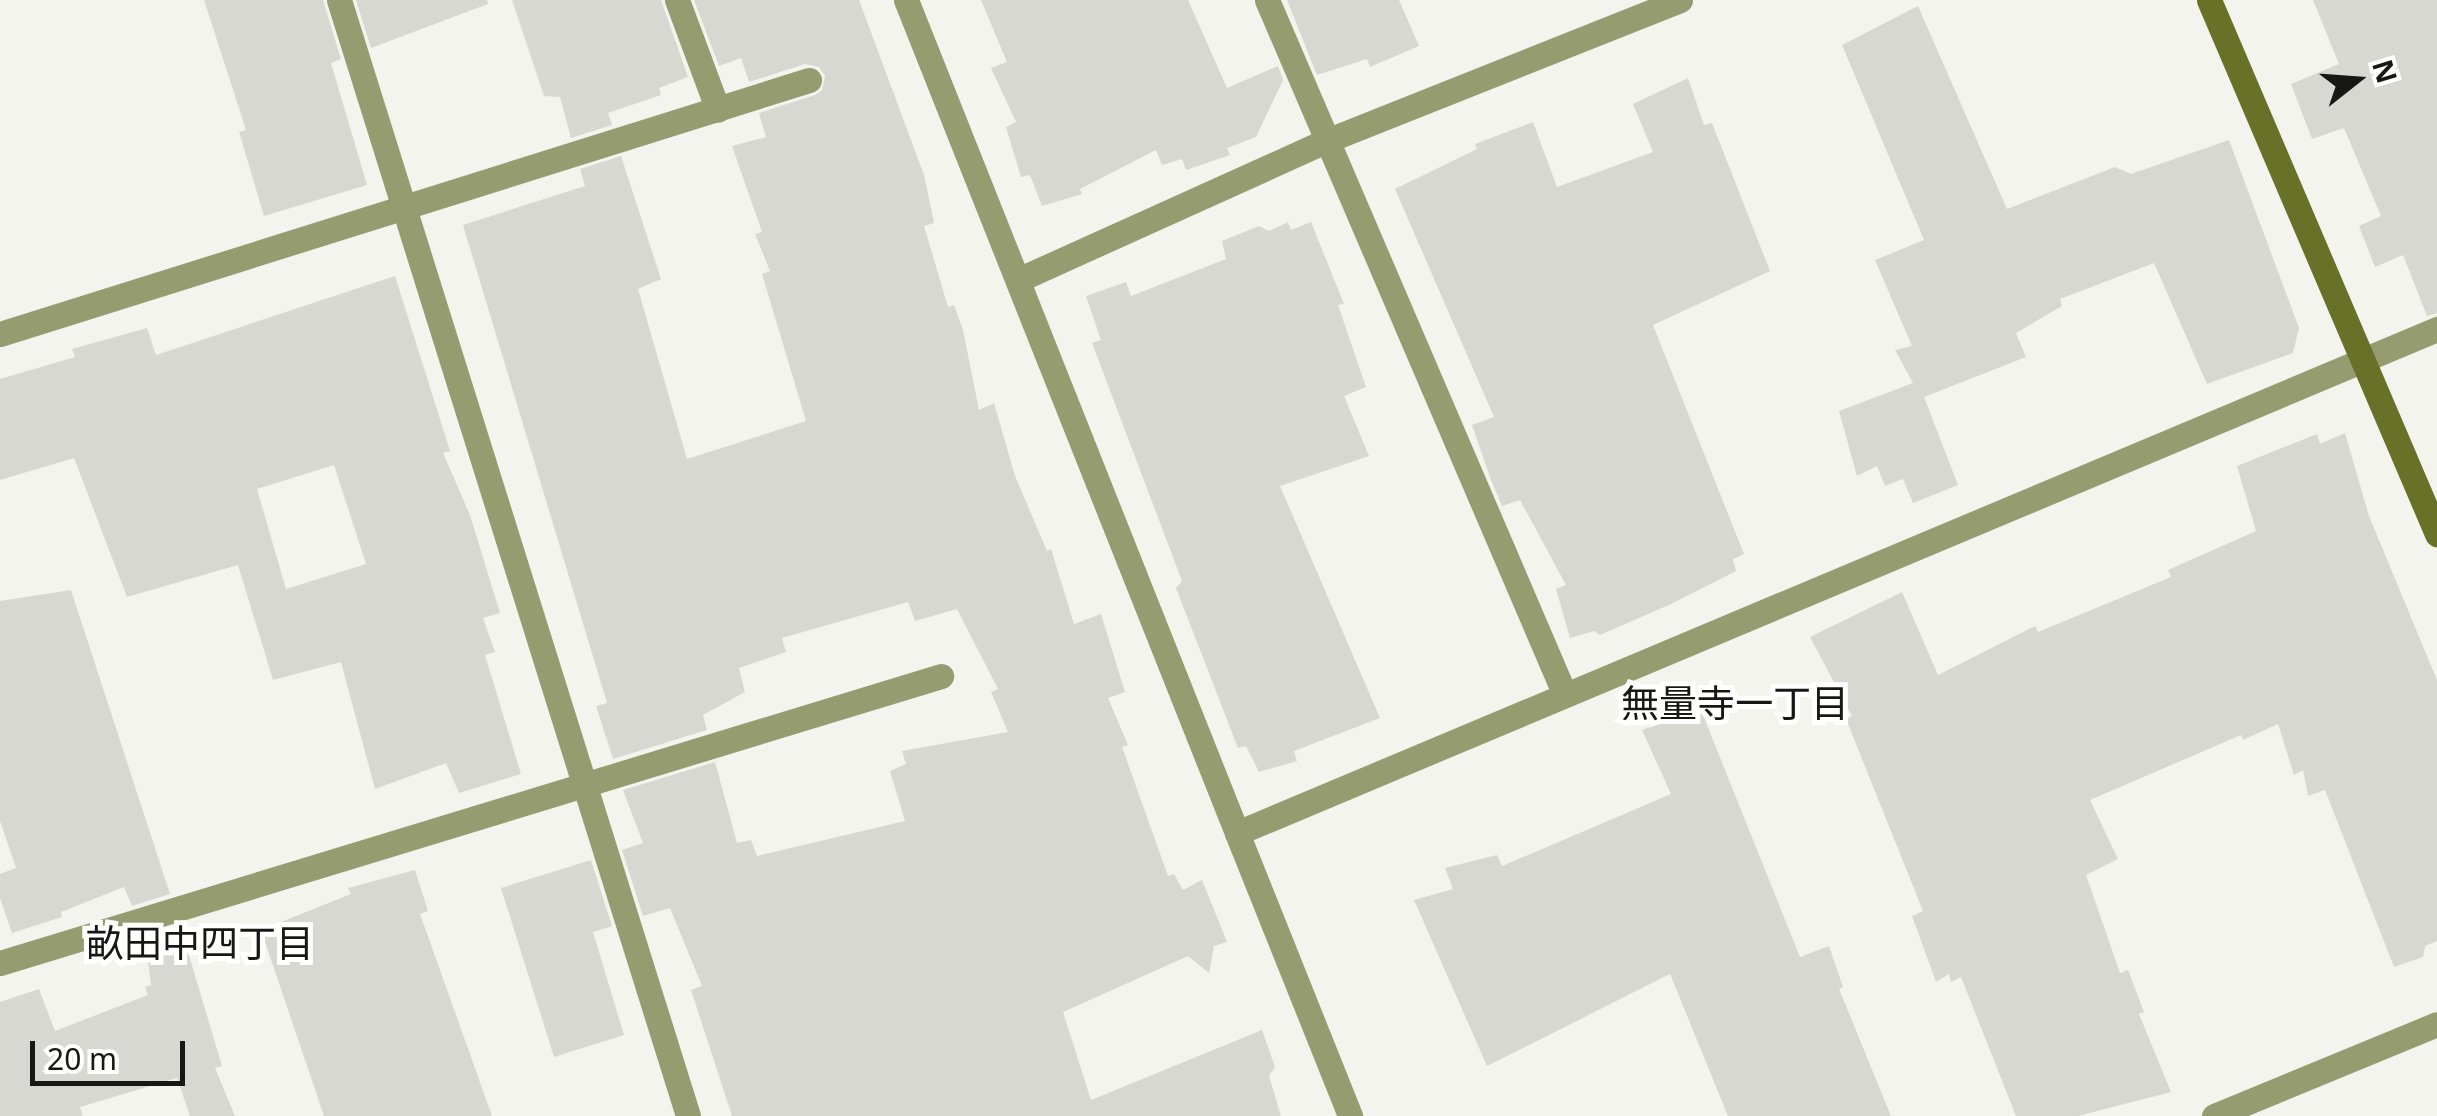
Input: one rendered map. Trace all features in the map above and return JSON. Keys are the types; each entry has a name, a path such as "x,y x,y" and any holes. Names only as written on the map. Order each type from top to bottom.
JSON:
{"street":[{"path":"339,0 688,1116"},
{"path":"678,0 718,110"},
{"path":"906,0 1350,1116"},
{"path":"1267,0 1565,694"},
{"path":"1020,279 1326,140 1680,0"},
{"path":"2209,0 2437,534"},
{"path":"0,334 810,80"},
{"path":"1238,832 2437,329"},
{"path":"0,964 941,676"},
{"path":"2214,1116 2437,1024"}],"building":[{"path":"204,0 323,0 341,59 331,63 367,185 264,216 239,132 246,130"},
{"path":"356,0 487,0 488,4 371,48"},
{"path":"512,0 661,0 688,77 659,88 661,95 608,113 612,125 571,138 560,97 544,96"},
{"path":"694,0 859,0 924,175 934,223 924,226 948,307 954,305 963,330 979,410 994,403 1015,476 1047,551 1051,549 1074,624 1101,614 1125,692 1108,698 1128,745 1122,747 1168,876 1174,874 1183,890 1202,880 1227,942 1214,946 1209,973 1188,956 1063,1012 1091,1100 1262,1030 1275,1067 1269,1076 1281,1116 732,1116 691,990 702,986 670,908 643,916 622,850 643,843 623,790 715,762 737,843 751,840 757,856 905,821 890,771 906,764 902,751 1008,732 991,692 998,689 957,609 915,621 908,602 782,638 786,652 739,668 745,692 703,715 707,730 613,759 596,706 607,703 463,225 585,186 580,169 621,156 661,279 638,289 687,459 806,421 762,274 770,271 755,234 762,232 732,146 766,137 759,113 815,95 822,90 825,76 819,67 805,64 749,82 741,58 719,66"},
{"path":"981,0 1188,0 1227,88 1278,66 1283,80 1256,137 1227,148 1230,155 1186,170 1182,159 1162,165 1156,150 1080,189 1082,194 1042,206 1030,175 1021,177 1006,127 1016,122 991,68 1007,62"},
{"path":"1287,0 1399,0 1419,46 1370,67 1367,59 1317,75"},
{"path":"2313,0 2437,0 2437,313 2427,316 2403,255 2375,267 2359,226 2381,216 2344,128 2312,139 2291,84 2339,64"},
{"path":"1918,6 2007,209 2115,167 2131,174 2229,140 2299,328 2293,353 2207,384 2154,263 2060,299 2062,306 2016,333 2026,357 1924,397 1958,485 1913,503 1903,479 1885,486 1877,466 1857,476 1839,411 1913,383 1895,350 1912,346 1875,260 1924,240 1842,45"},
{"path":"1688,78 1704,125 1712,123 1770,271 1653,325 1744,554 1733,559 1736,571 1671,604 1600,635 1594,631 1570,638 1556,589 1566,585 1520,500 1502,506 1491,480 1472,425 1494,417 1395,189 1477,149 1475,144 1533,122 1557,187 1653,152 1633,104"},
{"path":"1288,222 1291,230 1311,222 1344,304 1338,305 1366,387 1344,396 1369,456 1280,486 1380,718 1294,751 1297,761 1259,772 1246,746 1238,748 1176,588 1182,581 1092,343 1101,340 1086,296 1126,282 1131,296 1226,259 1222,241 1259,226 1269,231"},
{"path":"395,276 450,451 443,453 470,515 500,613 483,618 495,652 485,655 521,774 459,793 446,763 375,789 341,662 273,680 238,565 127,597 74,458 0,480 0,379 75,357 72,349 147,328 156,355","holes":["334,465 366,564 286,589 257,489"]},
{"path":"2345,433 2369,516 2437,680 2437,941 2425,946 2423,957 2394,967 2325,790 2308,796 2303,770 2294,775 2278,724 2243,740 2241,735 2090,800 2118,859 2086,875 2120,973 2128,970 2144,1012 2139,1014 2171,1092 2078,1116 2016,1116 1961,977 1951,982 1949,974 1936,982 1912,916 1923,911 1846,719 1852,716 1810,637 1902,592 1938,675 2035,626 2038,632 2171,577 2168,570 2256,531 2237,466 2317,434 2320,444"},
{"path":"71,590 170,894 132,906 124,887 61,912 62,917 12,933 0,898 0,874 16,868 0,821 0,601"},
{"path":"1701,710 1800,957 1829,946 1843,987 1839,989 1891,1116 1728,1116 1670,974 1487,1066 1414,900 1453,889 1445,868 1497,855 1502,866 1671,794 1642,730"},
{"path":"591,860 612,926 593,932 624,1035 554,1057 501,888"},
{"path":"415,870 428,911 420,914 492,1116 324,1116 261,930 351,894 348,888"},
{"path":"180,925 222,1066 215,1068 235,1116 190,1116 177,1078 80,1107 83,1116 0,1116 0,1002 39,989 55,1031 148,995 145,987 151,985 145,936"}],"district":[{"name":"無量寺一丁目","path":"1735,703"},
{"name":"畝田中四丁目","path":"200,943"}]}
